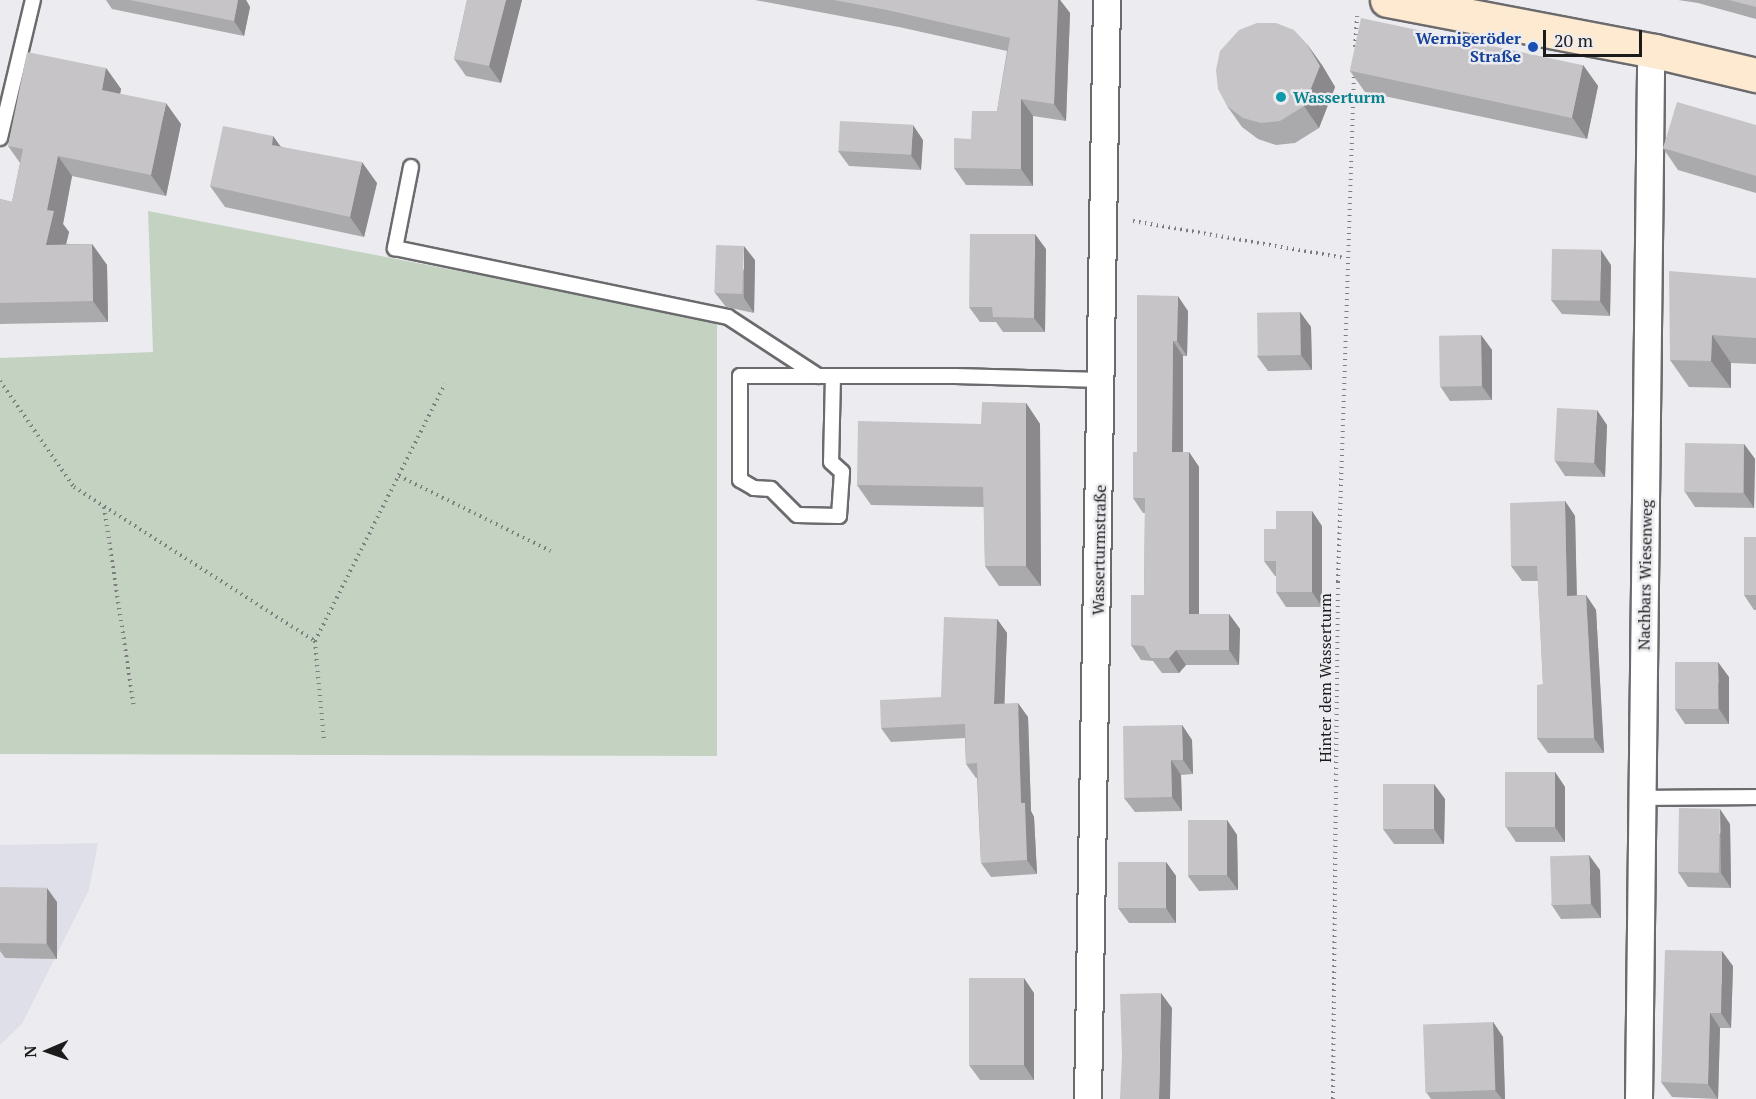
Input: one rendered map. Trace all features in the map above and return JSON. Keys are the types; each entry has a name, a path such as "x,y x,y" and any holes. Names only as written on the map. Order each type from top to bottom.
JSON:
{"street":[{"name":"Wasserturmstraße","path":"1088,1099 1106,216 1107,0"},
{"path":"1372,6 1655,51 1756,75"},
{"name":"Nachbars Wiesenweg","path":"1639,1099 1651,69 1655,51"}],"lane":[{"path":"0,138 33,0"},
{"path":"411,167 395,248 728,317 818,376"},
{"path":"833,376 831,462 842,472 839,516 797,515 771,489 754,488 740,480 740,376 833,376 1102,380"},
{"path":"1642,798 1756,797"}],"path":[{"path":"1355,59 1372,6"},
{"name":"Hinter dem Wasserturm","path":"1333,1099 1346,258 1354,70"},
{"path":"1106,216 1346,258"},
{"path":"0,381 74,488 315,641"},
{"path":"324,742 315,641 445,384"},
{"path":"399,476 550,551"},
{"path":"104,507 134,708"}],"shaded area":[{"path":"98,843 89,890 22,1024 0,1045 0,845"}],"green space":[{"path":"148,211 717,321 717,756 0,754 0,358 153,352"}],"building":[{"path":"130,0 238,0 234,21"},
{"path":"467,0 506,0 489,66 454,59"},
{"path":"834,0 1058,0 1054,104 1021,99 1021,169 954,168 954,138 971,139 972,111 997,111 1010,38"},
{"path":"1729,0 1756,0 1756,7"},
{"path":"1361,18 1583,65 1572,118 1350,71"},
{"name":"Wasserturm","path":"1257,23 1276,23 1294,30 1307,44 1320,66 1304,106 1280,121 1261,123 1243,118 1227,106 1218,89 1216,70 1220,51 1239,30"},
{"path":"27,52 106,68 102,90 166,103 151,175 58,156 47,210 54,211 46,245 92,244 93,301 0,303 0,199 12,202 23,149 8,146"},
{"path":"1677,102 1756,125 1756,176 1663,148"},
{"path":"840,121 913,125 911,155 838,151"},
{"path":"223,126 273,136 272,145 362,162 350,217 210,186"},
{"path":"970,234 1035,234 1034,318 993,317 992,307 969,307"},
{"path":"716,245 744,246 742,294 714,293"},
{"path":"1552,249 1601,250 1600,301 1551,300"},
{"path":"1669,271 1756,278 1756,338 1712,335 1711,361 1670,360"},
{"path":"1137,295 1178,296 1177,341 1173,341 1172,452 1189,452 1189,614 1229,614 1229,650 1176,650 1169,658 1151,658 1144,646 1131,645 1131,595 1144,595 1145,498 1133,498 1133,452 1137,452"},
{"path":"1300,312 1301,355 1258,356 1257,313"},
{"path":"1481,335 1482,386 1440,387 1439,336"},
{"path":"982,402 1026,403 1026,566 985,566 983,487 857,485 858,421 981,424"},
{"path":"1557,408 1597,410 1594,463 1554,461"},
{"path":"1685,443 1744,444 1743,493 1684,492"},
{"path":"1565,501 1567,596 1586,595 1594,738 1537,738 1537,685 1543,684 1537,566 1511,566 1510,503"},
{"path":"1276,511 1312,511 1312,592 1276,592 1276,561 1264,561 1264,529 1276,529"},
{"path":"1744,537 1756,537 1756,595 1744,595"},
{"path":"944,617 997,619 994,704 1018,703 1021,803 1025,803 1027,860 981,863 977,763 966,764 965,724 881,728 880,700 941,697"},
{"path":"1675,662 1718,662 1718,709 1675,709"},
{"path":"1182,725 1183,760 1171,760 1172,797 1124,798 1123,726"},
{"path":"1505,772 1555,772 1555,827 1505,827"},
{"path":"1383,784 1434,784 1434,829 1383,829"},
{"path":"1679,808 1720,809 1719,873 1678,872"},
{"path":"1188,820 1227,820 1227,875 1188,875"},
{"path":"1589,855 1591,904 1552,905 1550,856"},
{"path":"1118,862 1166,862 1166,908 1118,908"},
{"path":"0,887 47,888 46,944 0,943"},
{"path":"1665,950 1722,951 1721,1013 1710,1013 1708,1084 1661,1082"},
{"path":"969,978 1024,978 1024,1065 969,1065"},
{"path":"1161,993 1159,1099 1120,1099 1122,1056 1120,994"},
{"path":"1493,1022 1495,1090 1425,1092 1423,1024"}],"place":[{"name":"Wernigeröder Straße","path":"1533,47"},
{"name":"Wasserturm","path":"1281,97"}]}
